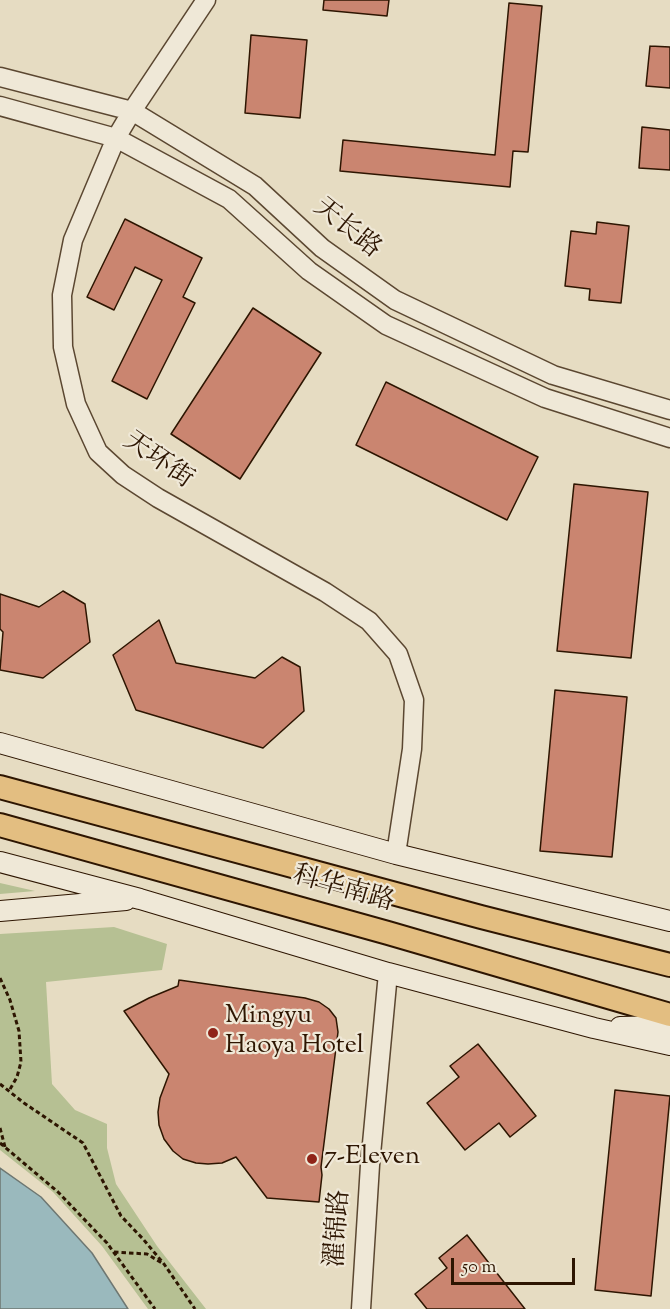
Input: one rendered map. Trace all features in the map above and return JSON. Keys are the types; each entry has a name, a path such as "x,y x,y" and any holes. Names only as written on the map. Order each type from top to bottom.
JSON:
{"highway":[{"name":"科华南路","path":"0,788 670,965"},
{"name":"科华南路","path":"0,825 388,933 670,1015"}],"main road":[{"name":"科华南路","path":"0,743 396,854 670,921"},
{"path":"0,862 140,899 388,973 594,1028 670,1045"},
{"path":"0,911 140,899"},
{"path":"594,1028 670,1026"}],"street":[{"name":"天环街","path":"206,0 116,138 73,240 62,295 63,347 76,404 98,452 123,475 158,498 334,598 369,621 398,654 414,700 412,749 396,854"},
{"name":"天长路","path":"0,77 132,111 255,186 322,248 395,300 553,375 670,410"},
{"name":"天长路","path":"0,106 116,138 229,199 309,271 386,326 545,398 670,438"},
{"name":"濯锦路","path":"361,1309 370,1165 388,973"}],"path":[{"path":"0,978 10,1000 19,1030 21,1062 17,1077 9,1091"},
{"path":"0,1084 83,1143 120,1216 164,1264 195,1309"},
{"path":"0,1128 6,1148"},
{"path":"0,1143 58,1192 113,1252 155,1309"},
{"path":"113,1252 147,1254 164,1264"}],"green space":[{"path":"0,883 35,891 0,894"},
{"path":"114,927 167,944 162,970 46,982 52,1084 75,1110 107,1124 107,1148 116,1184 157,1246 206,1309 148,1309 102,1246 53,1192 0,1150 0,934"}],"water":[{"path":"0,1168 41,1197 92,1253 128,1309 0,1309"}],"building":[{"path":"324,0 389,0 387,16 323,10"},
{"path":"509,3 542,6 528,152 513,151 510,187 340,171 343,140 495,155"},
{"path":"251,35 307,40 300,118 245,113"},
{"path":"650,46 670,47 670,88 646,86"},
{"path":"642,127 670,130 670,170 639,168"},
{"path":"125,219 202,258 183,297 195,303 147,399 112,381 162,280 135,267 114,310 87,297"},
{"path":"597,222 629,226 621,303 589,300 590,289 565,286 571,231 596,234"},
{"path":"253,308 321,353 240,479 171,434"},
{"path":"386,382 538,457 507,520 356,445"},
{"path":"574,484 648,492 631,658 557,651"},
{"path":"63,591 85,604 90,642 43,678 0,670 3,632 0,629 0,594 39,607"},
{"path":"159,620 176,663 255,678 282,657 300,667 304,711 263,748 136,710 113,655"},
{"path":"555,690 627,697 612,857 540,851"},
{"path":"179,980 305,998 319,1002 336,1018 338,1032 321,1167 319,1202 267,1198 236,1157 222,1163 196,1163 183,1159 164,1139 159,1125 158,1112 160,1098 169,1074 124,1011 178,986"},
{"path":"478,1044 536,1116 510,1137 499,1123 465,1150 427,1103 459,1077 450,1066"},
{"path":"615,1090 670,1096 651,1296 595,1290"},
{"path":"467,1235 525,1309 427,1309 415,1294 447,1268 439,1258"}],"place":[{"name":"Mingyu Haoya Hotel","path":"213,1033"},
{"name":"7-Eleven","path":"312,1159"}]}
